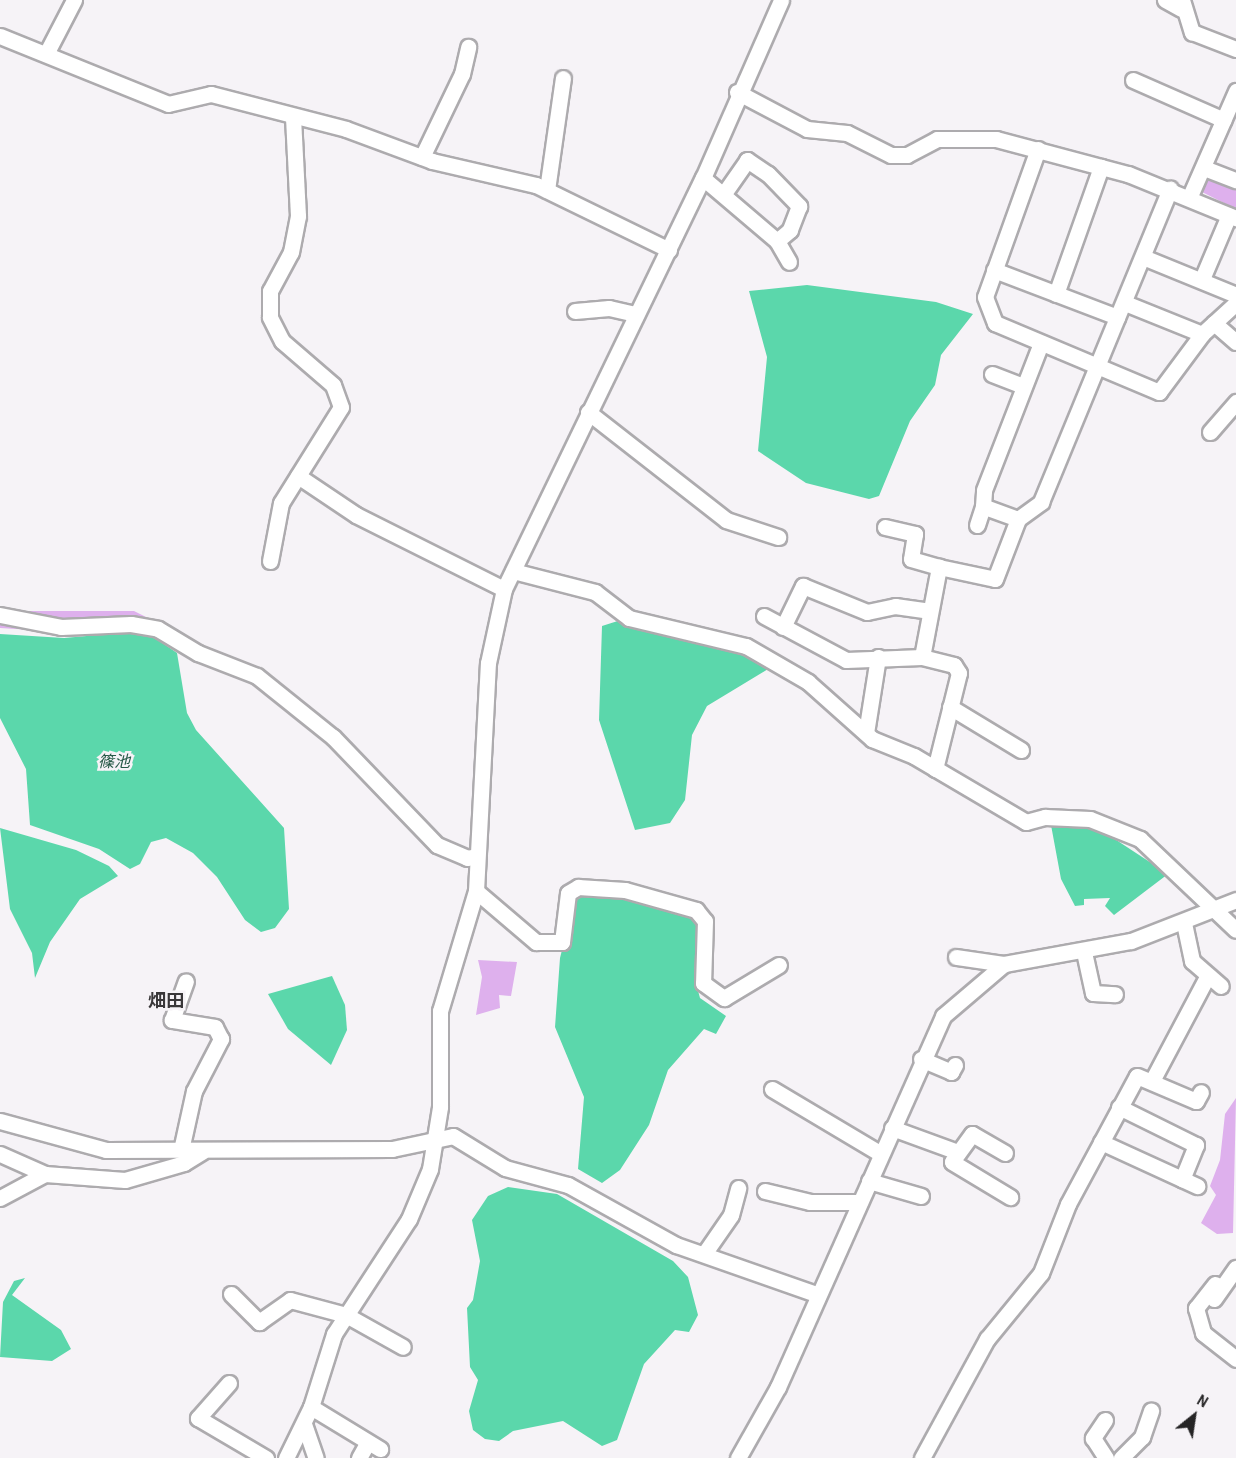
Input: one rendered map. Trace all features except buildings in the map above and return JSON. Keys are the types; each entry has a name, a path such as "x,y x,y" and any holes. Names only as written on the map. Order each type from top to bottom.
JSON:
{"street":[{"path":"46,54 74,0"},
{"path":"286,1458 304,1424 346,1315 418,1204 436,1137 440,1011 476,891 476,856 488,663 504,589 703,178 737,93 781,0"},
{"path":"1165,0 1181,5 1192,32 1236,49"},
{"path":"0,36 168,104 210,94 346,129 422,157 547,190 669,250"},
{"path":"422,157 462,74 468,47"},
{"path":"547,190 563,78"},
{"path":"1133,80 1229,114"},
{"path":"1190,196 1229,114 1236,91"},
{"path":"737,93 807,129 847,133 891,155 957,138 1038,149 1101,166 1190,196 1233,216 1202,279"},
{"path":"270,561 275,518 298,476 337,418 341,397 282,341 270,318 270,291 291,252 298,216 293,117"},
{"path":"1038,149 985,297 995,323 1159,392 1202,334 1236,303"},
{"path":"725,192 747,160 768,174 800,206 790,230 777,241"},
{"path":"1056,294 1101,166"},
{"path":"1204,168 1236,180"},
{"path":"703,178 725,192 777,241 789,262"},
{"path":"885,527 915,534 911,559 995,579 1018,519 1041,502 1125,303 1170,189"},
{"path":"1143,257 1236,294"},
{"path":"994,270 1117,318"},
{"path":"1125,303 1202,334"},
{"path":"575,311 609,308 636,314"},
{"path":"1214,323 1236,342"},
{"path":"977,525 1041,343"},
{"path":"992,374 1024,386"},
{"path":"1210,432 1236,402"},
{"path":"588,412 726,520 778,537"},
{"path":"298,476 356,514 504,589"},
{"path":"983,506 1018,519"},
{"path":"922,657 939,567"},
{"path":"513,571 595,592 629,618 747,646 808,682 866,733 935,769 1026,822 1045,817 1090,819 1140,839 1236,930"},
{"path":"783,627 803,586 867,612 895,606 929,611"},
{"path":"0,615 61,627 131,624 158,629 198,653 257,676 333,737 437,845 467,858 476,856"},
{"path":"764,616 846,660 922,657 954,665 959,673 935,769"},
{"path":"866,733 878,657"},
{"path":"950,707 1021,750"},
{"path":"476,891 536,942 562,942 568,893 578,887 625,890 696,910 705,921 703,983 724,998 779,965"},
{"path":"956,957 1004,964 1084,952 1184,924 1236,900"},
{"path":"1184,924 1192,960 1207,977 1221,986"},
{"path":"1084,952 1093,993 1115,994"},
{"path":"738,1458 819,1295 921,1059 943,1016 1004,964"},
{"path":"1153,1079 1207,977"},
{"path":"181,1150 194,1091 220,1039 215,1027 172,1020 186,981"},
{"path":"921,1059 951,1072 955,1065"},
{"path":"922,1458 987,1339 1041,1273 1101,1142 1137,1076 1153,1079 1196,1101 1201,1092"},
{"path":"772,1089 881,1154"},
{"path":"1119,1107 1196,1145 1182,1179"},
{"path":"0,1121 106,1150 392,1149 436,1137 462,1139 505,1168 568,1185 676,1245 819,1295"},
{"path":"892,1128 958,1152"},
{"path":"1005,1153 972,1134 952,1162 1010,1197"},
{"path":"1101,1142 1197,1186"},
{"path":"0,1154 45,1174 125,1180 184,1163 203,1151"},
{"path":"0,1198 45,1174"},
{"path":"869,1181 921,1196"},
{"path":"704,1254 731,1215 738,1188"},
{"path":"765,1191 793,1200 860,1202"},
{"path":"1199,1317 1236,1268"},
{"path":"1215,1284 1196,1308 1208,1343 1236,1359"},
{"path":"231,1294 259,1322 290,1300 346,1315 403,1347"},
{"path":"229,1383 198,1418 201,1424 266,1458"},
{"path":"311,1407 374,1445 358,1458"},
{"path":"1121,1458 1142,1437 1151,1411"},
{"path":"1105,1420 1093,1438 1106,1458"},
{"path":"304,1424 316,1458"}],"shaded area":[{"path":"1208,174 1236,185 1236,209 1200,191"},
{"path":"12,611 134,611 170,629 69,621"},
{"path":"0,619 67,632 0,628"},
{"path":"478,960 517,962 511,996 499,995 500,1008 476,1015 482,977"},
{"path":"1236,1098 1233,1233 1217,1234 1201,1223 1216,1195 1210,1186 1220,1160 1225,1114"}],"water":[{"path":"807,285 936,302 973,314 941,355 935,385 910,421 879,496 869,499 806,483 758,451 767,357 749,291"},
{"path":"624,619 654,632 750,653 773,666 707,706 692,735 685,800 670,823 635,830 599,720 602,626"},
{"name":"篠池","path":"132,632 154,637 177,653 187,713 196,730 284,828 289,909 275,928 261,932 245,920 217,877 193,853 166,838 151,842 140,864 130,869 99,849 30,825 26,769 0,718 0,634 64,638"},
{"path":"1051,825 1101,830 1168,874 1114,915 1105,906 1110,898 1084,899 1084,905 1075,906 1061,879"},
{"path":"0,828 76,850 109,866 118,876 80,899 50,942 35,978 32,953 10,909"},
{"path":"583,891 638,900 701,922 697,987 700,998 726,1016 716,1034 704,1029 668,1070 649,1125 620,1170 602,1183 578,1169 584,1097 555,1027 560,958 575,898"},
{"path":"332,976 345,1005 347,1030 331,1065 288,1029 268,994"},
{"path":"508,1187 557,1194 673,1261 688,1277 698,1315 689,1332 675,1330 644,1364 617,1440 602,1446 563,1421 513,1431 499,1441 485,1439 473,1430 469,1411 478,1380 470,1367 467,1308 473,1300 480,1261 472,1220 488,1196"},
{"path":"25,1278 12,1295 61,1330 71,1349 52,1361 0,1357 3,1302 14,1281"}],"district":[{"name":"畑田","path":"166,1001"}]}
